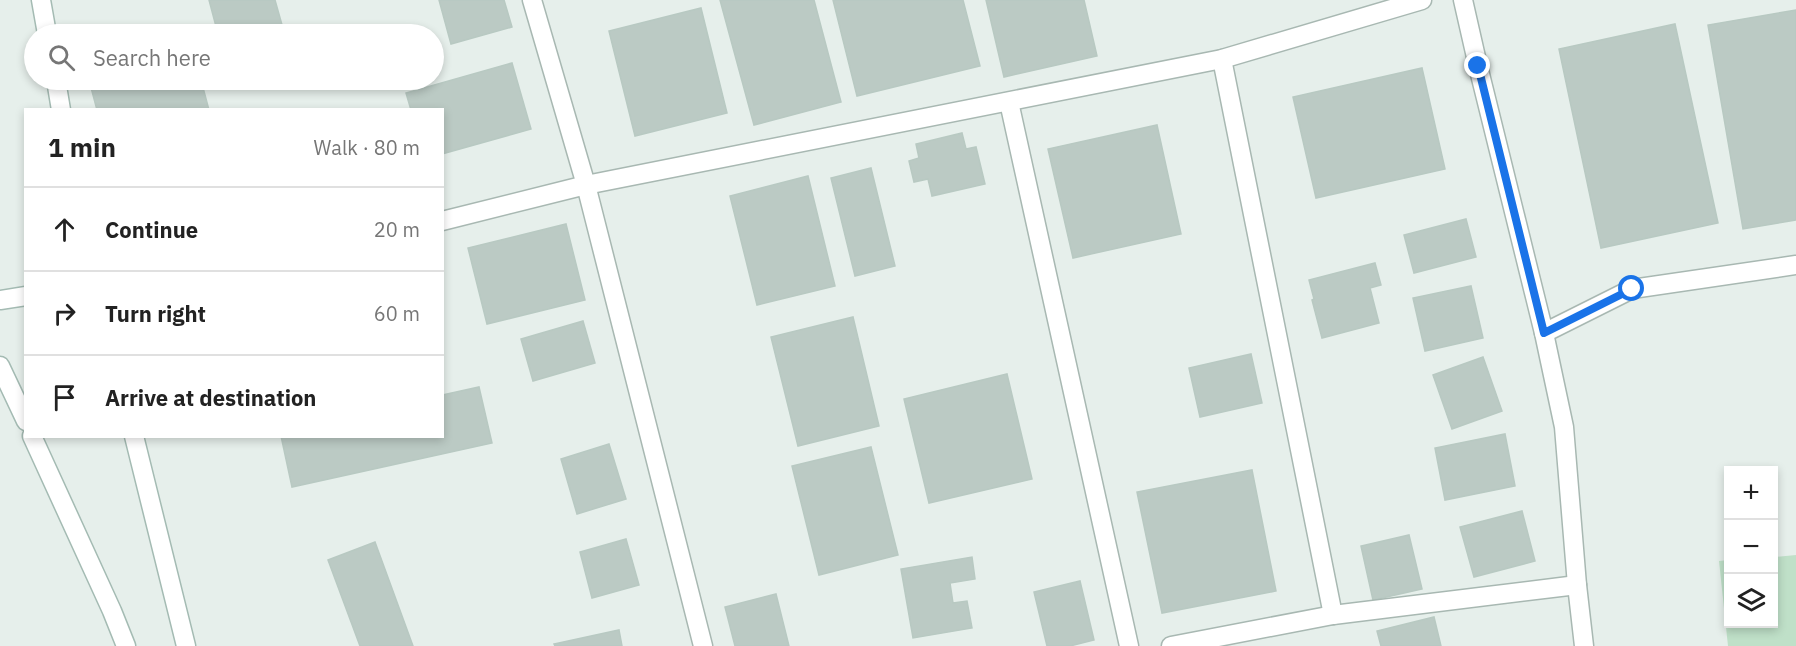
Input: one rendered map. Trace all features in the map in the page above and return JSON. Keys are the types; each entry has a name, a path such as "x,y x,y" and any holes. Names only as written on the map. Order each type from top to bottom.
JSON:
{"street":[{"path":"532,0 586,185 703,646"},
{"path":"444,220 586,185 1222,59 1422,0"},
{"path":"1463,0 1544,333 1564,427 1584,646"},
{"path":"39,2 44,24"},
{"path":"1222,59 1333,615"},
{"path":"58,90 61,108"},
{"path":"1009,102 1129,646"},
{"path":"1544,333 1632,289 1796,265"},
{"path":"0,300 24,296"},
{"path":"0,366 24,417"},
{"path":"33,438 112,610 126,646"},
{"path":"134,438 186,646"},
{"path":"1171,646 1333,615 1577,585"}],"green space":[{"path":"1796,555 1796,646 1728,646 1726,628 1778,628 1778,557"},
{"path":"1724,560 1724,608 1719,561"}],"building":[{"path":"209,0 275,0 282,24 215,24"},
{"path":"439,0 504,0 512,27 451,44"},
{"path":"720,0 814,0 841,102 754,125"},
{"path":"833,0 963,0 980,66 857,96"},
{"path":"986,0 1084,0 1097,56 1004,77"},
{"path":"701,8 727,113 635,136 609,31"},
{"path":"1796,10 1796,220 1743,229 1708,25"},
{"path":"1675,24 1718,223 1601,248 1559,49"},
{"path":"512,63 531,129 444,153 444,108 410,108 406,93 417,90 444,90 444,82"},
{"path":"1422,68 1445,169 1316,198 1293,97"},
{"path":"92,90 204,90 208,108 96,108"},
{"path":"1157,125 1181,234 1073,258 1048,149"},
{"path":"962,133 966,149 976,147 985,184 932,196 928,179 914,182 909,161 919,158 916,144"},
{"path":"871,168 895,266 855,276 831,178"},
{"path":"808,176 835,286 757,305 730,196"},
{"path":"1466,219 1476,257 1414,273 1404,235"},
{"path":"566,224 585,300 487,324 468,248"},
{"path":"1375,263 1381,285 1370,288 1379,323 1322,338 1309,280"},
{"path":"1471,286 1483,338 1425,351 1413,298"},
{"path":"853,317 879,426 798,446 771,337"},
{"path":"583,321 595,363 533,381 521,339"},
{"path":"1251,354 1262,403 1200,417 1189,368"},
{"path":"1483,357 1502,411 1452,429 1433,375"},
{"path":"1007,374 1032,479 929,503 904,399"},
{"path":"479,387 492,443 292,487 281,438 444,438 444,395"},
{"path":"1505,434 1515,486 1445,500 1435,448"},
{"path":"609,444 626,499 577,514 561,459"},
{"path":"871,447 898,555 819,575 792,466"},
{"path":"1252,470 1276,591 1162,613 1137,492"},
{"path":"1522,511 1535,561 1474,577 1460,527"},
{"path":"1409,535 1422,589 1373,600 1361,546"},
{"path":"626,539 639,585 592,598 580,552"},
{"path":"375,542 413,646 360,646 328,560"},
{"path":"972,557 975,579 950,583 953,603 967,601 972,628 913,638 901,569"},
{"path":"1080,581 1094,640 1070,646 1047,646 1034,592"},
{"path":"776,594 789,646 735,646 725,607"},
{"path":"1434,617 1441,646 1381,646 1377,631"},
{"path":"619,630 622,646 555,646 554,644"}],"route":[{"path":"1478,66 1544,333 1632,289"}]}
